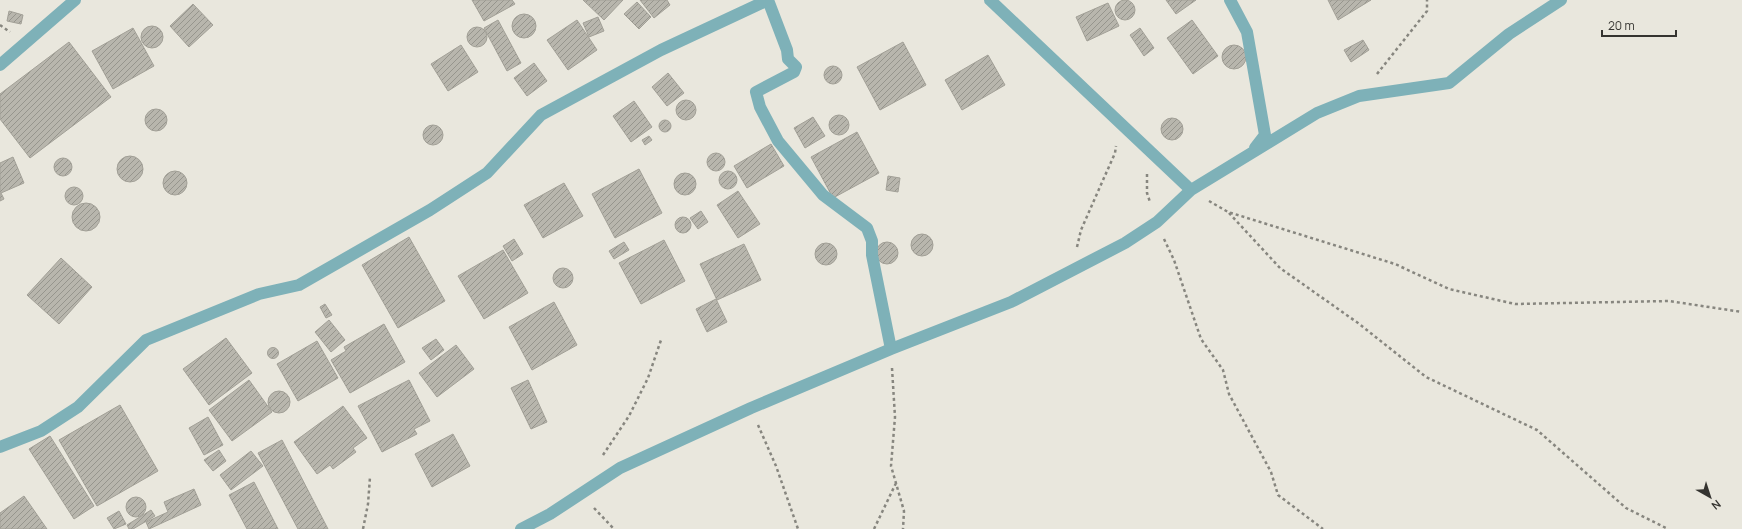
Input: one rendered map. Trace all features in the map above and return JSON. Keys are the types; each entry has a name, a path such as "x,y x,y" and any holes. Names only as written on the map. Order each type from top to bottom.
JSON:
{"street":[{"path":"0,65 74,0"},
{"path":"0,447 40,430 78,407 146,340 259,294 299,284 318,274 430,210 487,173 541,115 661,50 768,0 787,50 788,59 796,67 794,72 756,92 760,107 778,141 823,195 867,228 872,241 872,255 891,349"},
{"path":"990,0 1191,190"},
{"path":"1230,0 1247,32 1265,135 1251,153"},
{"path":"521,529 550,514 620,468 751,408 891,349 1011,302 1125,243 1157,222 1191,190 1316,113 1359,96 1449,83 1509,34 1561,0"}],"path":[{"path":"1359,96 1426,11 1427,0"},
{"path":"1070,271 1081,230 1115,153 1118,121"},
{"path":"1146,170 1147,193 1157,222 1174,260 1201,339 1223,370 1229,394 1272,472 1278,495 1324,529"},
{"path":"1191,190 1228,212 1395,264 1449,289 1515,304 1670,301 1742,312"},
{"path":"1228,212 1280,268 1358,323 1426,377 1537,430 1626,508 1668,529"},
{"path":"602,458 629,416 648,378 661,340"},
{"path":"891,349 895,417 891,466 904,511 903,529"},
{"path":"751,408 776,466 798,529"},
{"path":"363,529 368,504 370,477"},
{"path":"874,529 896,482"},
{"path":"584,492 594,508 614,529"}],"building":[{"path":"472,0 512,0 515,4 484,21"},
{"path":"583,0 623,0 604,20"},
{"path":"640,0 667,0 670,5 654,18"},
{"path":"1125,0 1132,3 1135,10 1132,17 1125,20 1118,17 1115,10 1118,3"},
{"path":"1166,0 1196,0 1176,14"},
{"path":"1328,0 1371,0 1338,20"},
{"path":"637,2 651,17 639,29 624,14"},
{"path":"1108,3 1119,26 1087,41 1076,17"},
{"path":"193,4 213,25 189,47 170,26"},
{"path":"9,11 23,15 21,24 7,21"},
{"path":"524,14 532,18 536,26 532,34 524,38 516,34 512,26 516,18"},
{"path":"598,17 604,31 589,37 583,23"},
{"path":"498,20 521,63 507,71 484,28"},
{"path":"577,20 597,50 568,70 547,40"},
{"path":"1192,20 1218,56 1193,74 1167,38"},
{"path":"152,26 160,29 163,37 160,45 152,48 144,45 141,37 144,29"},
{"path":"477,27 484,30 487,37 484,44 477,47 470,44 467,37 470,30"},
{"path":"133,28 154,66 113,89 92,51"},
{"path":"1140,28 1154,48 1144,56 1130,35"},
{"path":"1363,40 1369,50 1351,62 1344,50"},
{"path":"69,42 111,97 30,158 0,119 0,94"},
{"path":"903,42 926,85 880,110 857,67"},
{"path":"461,45 478,72 448,91 431,64"},
{"path":"1234,45 1242,49 1246,57 1242,65 1234,69 1226,65 1222,57 1226,49"},
{"path":"988,55 1005,85 962,110 945,80"},
{"path":"534,63 547,81 527,96 514,78"},
{"path":"833,66 839,69 842,75 839,81 833,84 827,81 824,75 827,69"},
{"path":"668,73 684,93 667,106 652,87"},
{"path":"686,100 693,103 696,110 693,117 686,120 679,117 676,110 679,103"},
{"path":"634,101 652,127 631,142 613,116"},
{"path":"156,109 164,112 167,120 164,128 156,131 148,128 145,120 148,112"},
{"path":"839,115 846,118 849,125 846,132 839,135 832,132 829,125 832,118"},
{"path":"813,117 825,136 805,148 794,128"},
{"path":"1172,118 1180,121 1183,129 1180,137 1172,140 1164,137 1161,129 1164,121"},
{"path":"663,120 667,120 671,126 667,132 663,132 659,128 659,124"},
{"path":"433,125 440,128 443,135 440,142 433,145 426,142 423,135 426,128"},
{"path":"857,132 879,173 833,198 811,157"},
{"path":"649,136 652,140 645,145 642,140"},
{"path":"771,144 784,166 747,188 734,166"},
{"path":"716,153 722,156 725,162 722,168 716,171 710,168 707,162 710,156"},
{"path":"130,156 139,160 143,169 139,178 130,182 121,178 117,169 121,160"},
{"path":"13,157 24,183 1,193 4,199 0,201 0,163"},
{"path":"63,158 67,159 71,163 71,171 67,175 63,176 59,175 55,171 54,167 55,163 59,159"},
{"path":"639,169 662,213 615,238 592,194"},
{"path":"175,171 183,175 187,183 183,191 175,195 167,191 163,183 167,175"},
{"path":"728,171 734,174 737,180 734,186 728,189 722,186 719,180 722,174"},
{"path":"685,173 693,176 696,184 693,192 685,195 677,192 674,184 677,176"},
{"path":"888,176 900,178 898,192 886,190"},
{"path":"564,183 583,216 543,238 524,205"},
{"path":"70,187 78,187 83,192 81,203 78,205 70,205 65,200 65,192"},
{"path":"738,191 760,224 738,238 717,205"},
{"path":"86,203 96,207 100,217 96,227 86,231 76,227 72,217 76,207"},
{"path":"701,211 708,222 698,229 690,218"},
{"path":"683,217 690,222 691,225 686,232 683,233 676,228 675,225 680,218"},
{"path":"922,234 930,237 933,245 930,253 922,256 914,253 911,245 914,237"},
{"path":"409,237 445,301 398,328 362,265"},
{"path":"514,239 523,254 512,261 503,246"},
{"path":"664,240 685,281 641,304 619,263"},
{"path":"624,242 629,250 614,259 609,251"},
{"path":"887,242 895,245 898,253 895,261 887,264 879,261 876,253 879,245"},
{"path":"826,243 834,246 837,254 834,262 826,265 818,262 815,254 818,246"},
{"path":"744,244 761,280 717,300 700,264"},
{"path":"503,250 528,293 484,319 458,276"},
{"path":"61,258 92,287 59,324 27,295"},
{"path":"563,268 570,271 573,278 570,285 563,288 556,285 553,278 556,271"},
{"path":"716,299 727,322 707,332 696,309"},
{"path":"554,302 577,345 532,370 509,327"},
{"path":"325,304 332,315 326,318 320,307"},
{"path":"329,320 345,340 331,352 315,332"},
{"path":"384,324 405,362 350,393 331,360 346,351 344,347"},
{"path":"226,338 252,373 209,405 183,369"},
{"path":"436,339 444,350 431,360 422,348"},
{"path":"317,341 338,378 298,401 277,364"},
{"path":"456,345 474,369 437,397 419,373"},
{"path":"273,347 277,349 279,353 277,357 273,359 269,357 267,353 269,349"},
{"path":"249,380 272,412 232,441 209,410"},
{"path":"409,380 430,421 414,429 417,434 382,452 358,406"},
{"path":"528,380 547,422 531,429 511,388"},
{"path":"279,391 287,394 290,402 287,410 279,413 271,410 268,402 271,394"},
{"path":"120,405 158,471 97,506 59,440"},
{"path":"343,406 367,438 353,448 356,452 333,469 330,465 317,474 294,442"},
{"path":"208,417 223,445 204,455 189,428"},
{"path":"453,434 470,466 432,487 415,454"},
{"path":"50,436 94,506 74,519 29,449"},
{"path":"282,440 328,529 298,529 258,453"},
{"path":"219,450 226,461 213,471 204,460"},
{"path":"251,451 263,466 231,490 220,475"},
{"path":"254,482 278,529 247,529 229,495"},
{"path":"194,489 201,505 149,529 146,522 168,512 164,502"},
{"path":"24,496 47,529 0,529 0,513"},
{"path":"136,497 143,500 146,507 143,514 136,517 129,514 126,507 129,500"},
{"path":"151,510 155,516 133,529 129,529 127,525"},
{"path":"119,511 126,524 114,529 107,518"}]}
